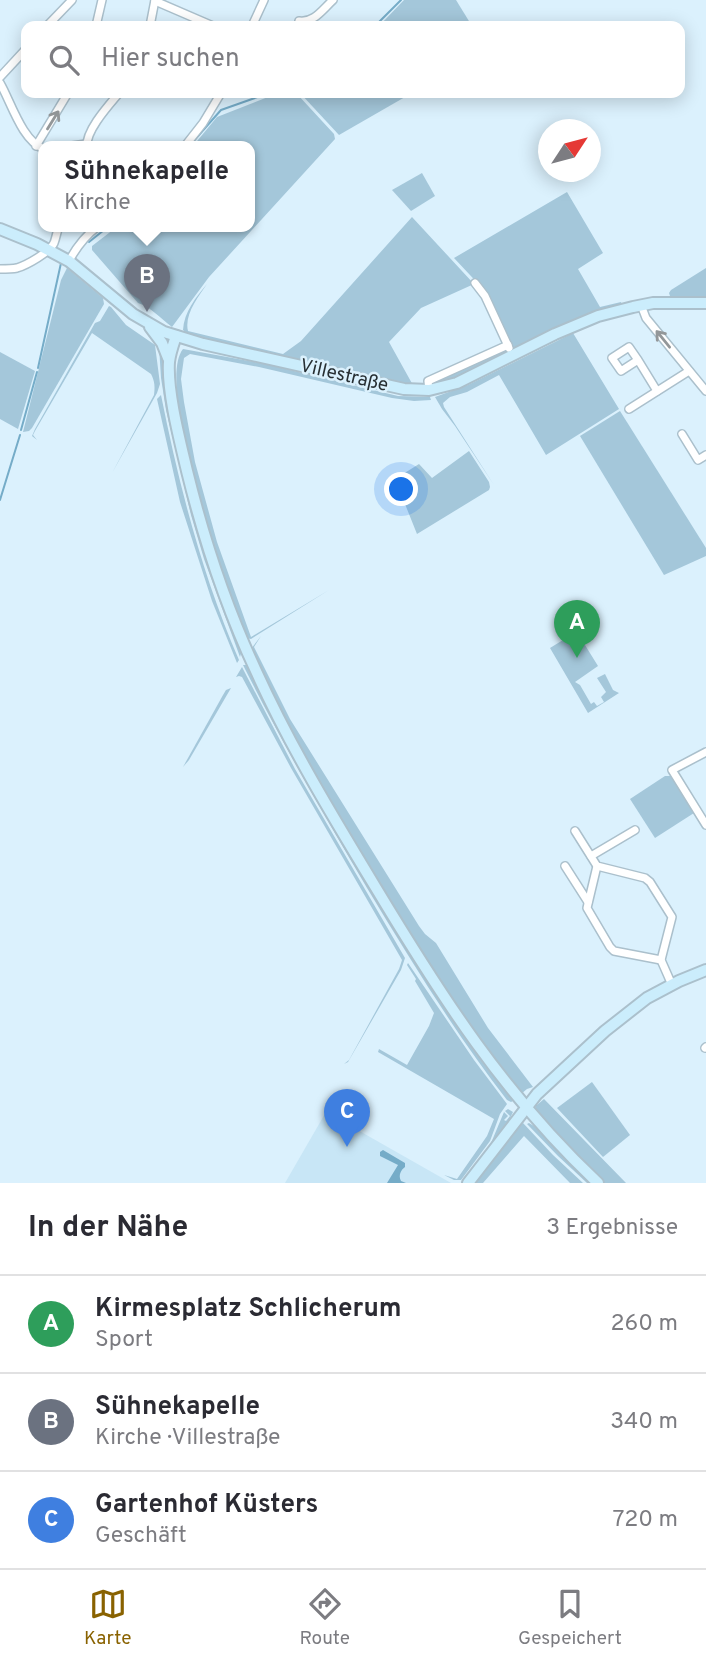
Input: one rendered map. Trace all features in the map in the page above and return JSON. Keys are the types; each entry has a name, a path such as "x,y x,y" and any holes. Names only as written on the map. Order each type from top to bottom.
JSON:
{"main road":[{"name":"Villestraße","path":"0,229 69,261 145,323 176,336 398,388 429,390 457,383 510,350 610,312 642,305 706,303"},
{"path":"145,323 162,343 169,362 176,418 198,515 225,597 263,686 316,786 468,1034 526,1108 598,1183"},
{"path":"169,362 176,336"},
{"path":"468,1183 542,1089 620,1018 642,1001 706,970"}],"street":[{"path":"52,21 72,0"},
{"path":"97,21 102,0"},
{"path":"254,21 264,0"},
{"path":"310,21 333,0"},
{"path":"151,21 155,1 201,21"},
{"path":"0,77 21,54"},
{"path":"0,83 19,122 38,145"},
{"path":"43,141 65,98"},
{"path":"88,141 90,131 115,98"},
{"path":"189,141 204,123 218,98"},
{"path":"0,269 14,269 34,260 49,250 57,232"},
{"path":"69,261 90,232"},
{"path":"475,284 485,296 510,350"},
{"path":"642,305 646,317 706,391"},
{"path":"638,360 657,391"},
{"path":"629,409 689,371"},
{"path":"682,434 698,460 706,453"},
{"path":"706,752 672,771 706,825"},
{"path":"591,856 635,830"},
{"path":"575,831 597,866 645,878 650,882 672,918 661,960 672,985"},
{"path":"565,866 588,902"},
{"path":"597,866 588,912 612,950 661,960"}],"shaded area":[{"path":"404,0 456,0 469,21 384,21"},
{"path":"265,98 301,98 334,134 335,139 255,227 255,141 197,141 217,117"},
{"path":"305,98 403,98 339,135"},
{"path":"422,173 435,196 411,211 392,190"},
{"path":"567,192 603,253 578,269 600,307 621,302 622,306 585,316 513,349 485,291 454,258"},
{"path":"412,217 474,284 421,308 389,342 414,387 189,335 183,330 188,311 207,284 190,313 188,331 283,354 301,341"},
{"path":"110,232 250,232 209,277 172,327 138,303 92,250 92,246"},
{"path":"67,268 103,298 104,304 32,428 23,432 61,280"},
{"path":"706,268 706,297 670,296 671,290"},
{"path":"109,306 126,325 155,345 160,384 112,473 154,395 154,384 151,374 92,333 35,431 33,435 37,440 32,436 95,323 100,321"},
{"path":"573,333 619,409 546,455 499,375 467,392 450,397 443,403 494,485 435,397 468,385"},
{"path":"159,346 163,352 164,372 242,650 240,657 191,515 166,410"},
{"path":"183,349 265,364 398,396 430,397 431,400 392,398 190,354 184,358 181,379 195,462 217,542 251,637 329,590 251,639 246,638 224,579 185,444 178,403 177,370"},
{"path":"503,350 506,354 461,377 431,386 432,382"},
{"path":"0,352 35,371 18,429 0,419"},
{"path":"161,395 193,529 239,660 237,663 212,601 180,502 157,399"},
{"path":"620,411 706,548 706,556 664,575 580,436"},
{"path":"469,451 489,482 489,490 417,534 395,479 419,464 432,478"},
{"path":"576,632 582,634 580,637 598,666 575,682 580,685 591,704 594,702 597,706 604,702 601,697 606,692 597,678 605,674 613,690 619,693 588,713 550,648"},
{"path":"261,636 254,647 290,719 419,926 436,943 488,1028 533,1087 521,1094 476,1037 428,965 325,794 294,737 251,649"},
{"path":"243,665 248,665 444,1004 483,1063 513,1101 507,1100 469,1049 400,942 303,778"},
{"path":"242,667 295,769 405,958 401,970 348,1062 344,1064 349,1060 402,960 291,768 242,677 236,677"},
{"path":"231,688 189,760 183,767 226,690"},
{"path":"665,776 671,776 694,813 655,838 630,799"},
{"path":"408,963 507,1104 500,1114 490,1141 461,1180 454,1180 444,1175 457,1179 487,1136 494,1119 378,1052 379,1049 407,1065 434,1013"},
{"path":"592,1082 630,1135 603,1157 557,1108"},
{"path":"544,1099 626,1183 603,1183 538,1114 536,1104"},
{"path":"508,1109 513,1112 505,1128 464,1180 491,1143 504,1112 508,1116 504,1120 510,1116 505,1111"},
{"path":"326,1112 451,1183 285,1183"},
{"path":"523,1123 583,1183 570,1183 524,1136 483,1183 472,1183"},
{"path":"527,1124 592,1183 587,1183 558,1156"},
{"path":"383,1150 405,1163 400,1177 401,1181 406,1183 387,1183 398,1165 380,1156"}],"waterway":[{"path":"380,21 401,0"},
{"path":"194,141 221,110 255,98"},
{"path":"89,242 102,232"},
{"path":"38,368 61,263"},
{"path":"21,430 37,372"},
{"path":"0,500 20,435"}],"place":[{"name":"Sühnekapelle","path":"147,312"},
{"name":"Kirmesplatz Schlicherum","path":"577,658"},
{"name":"Gartenhof Küsters","path":"347,1147"}]}
